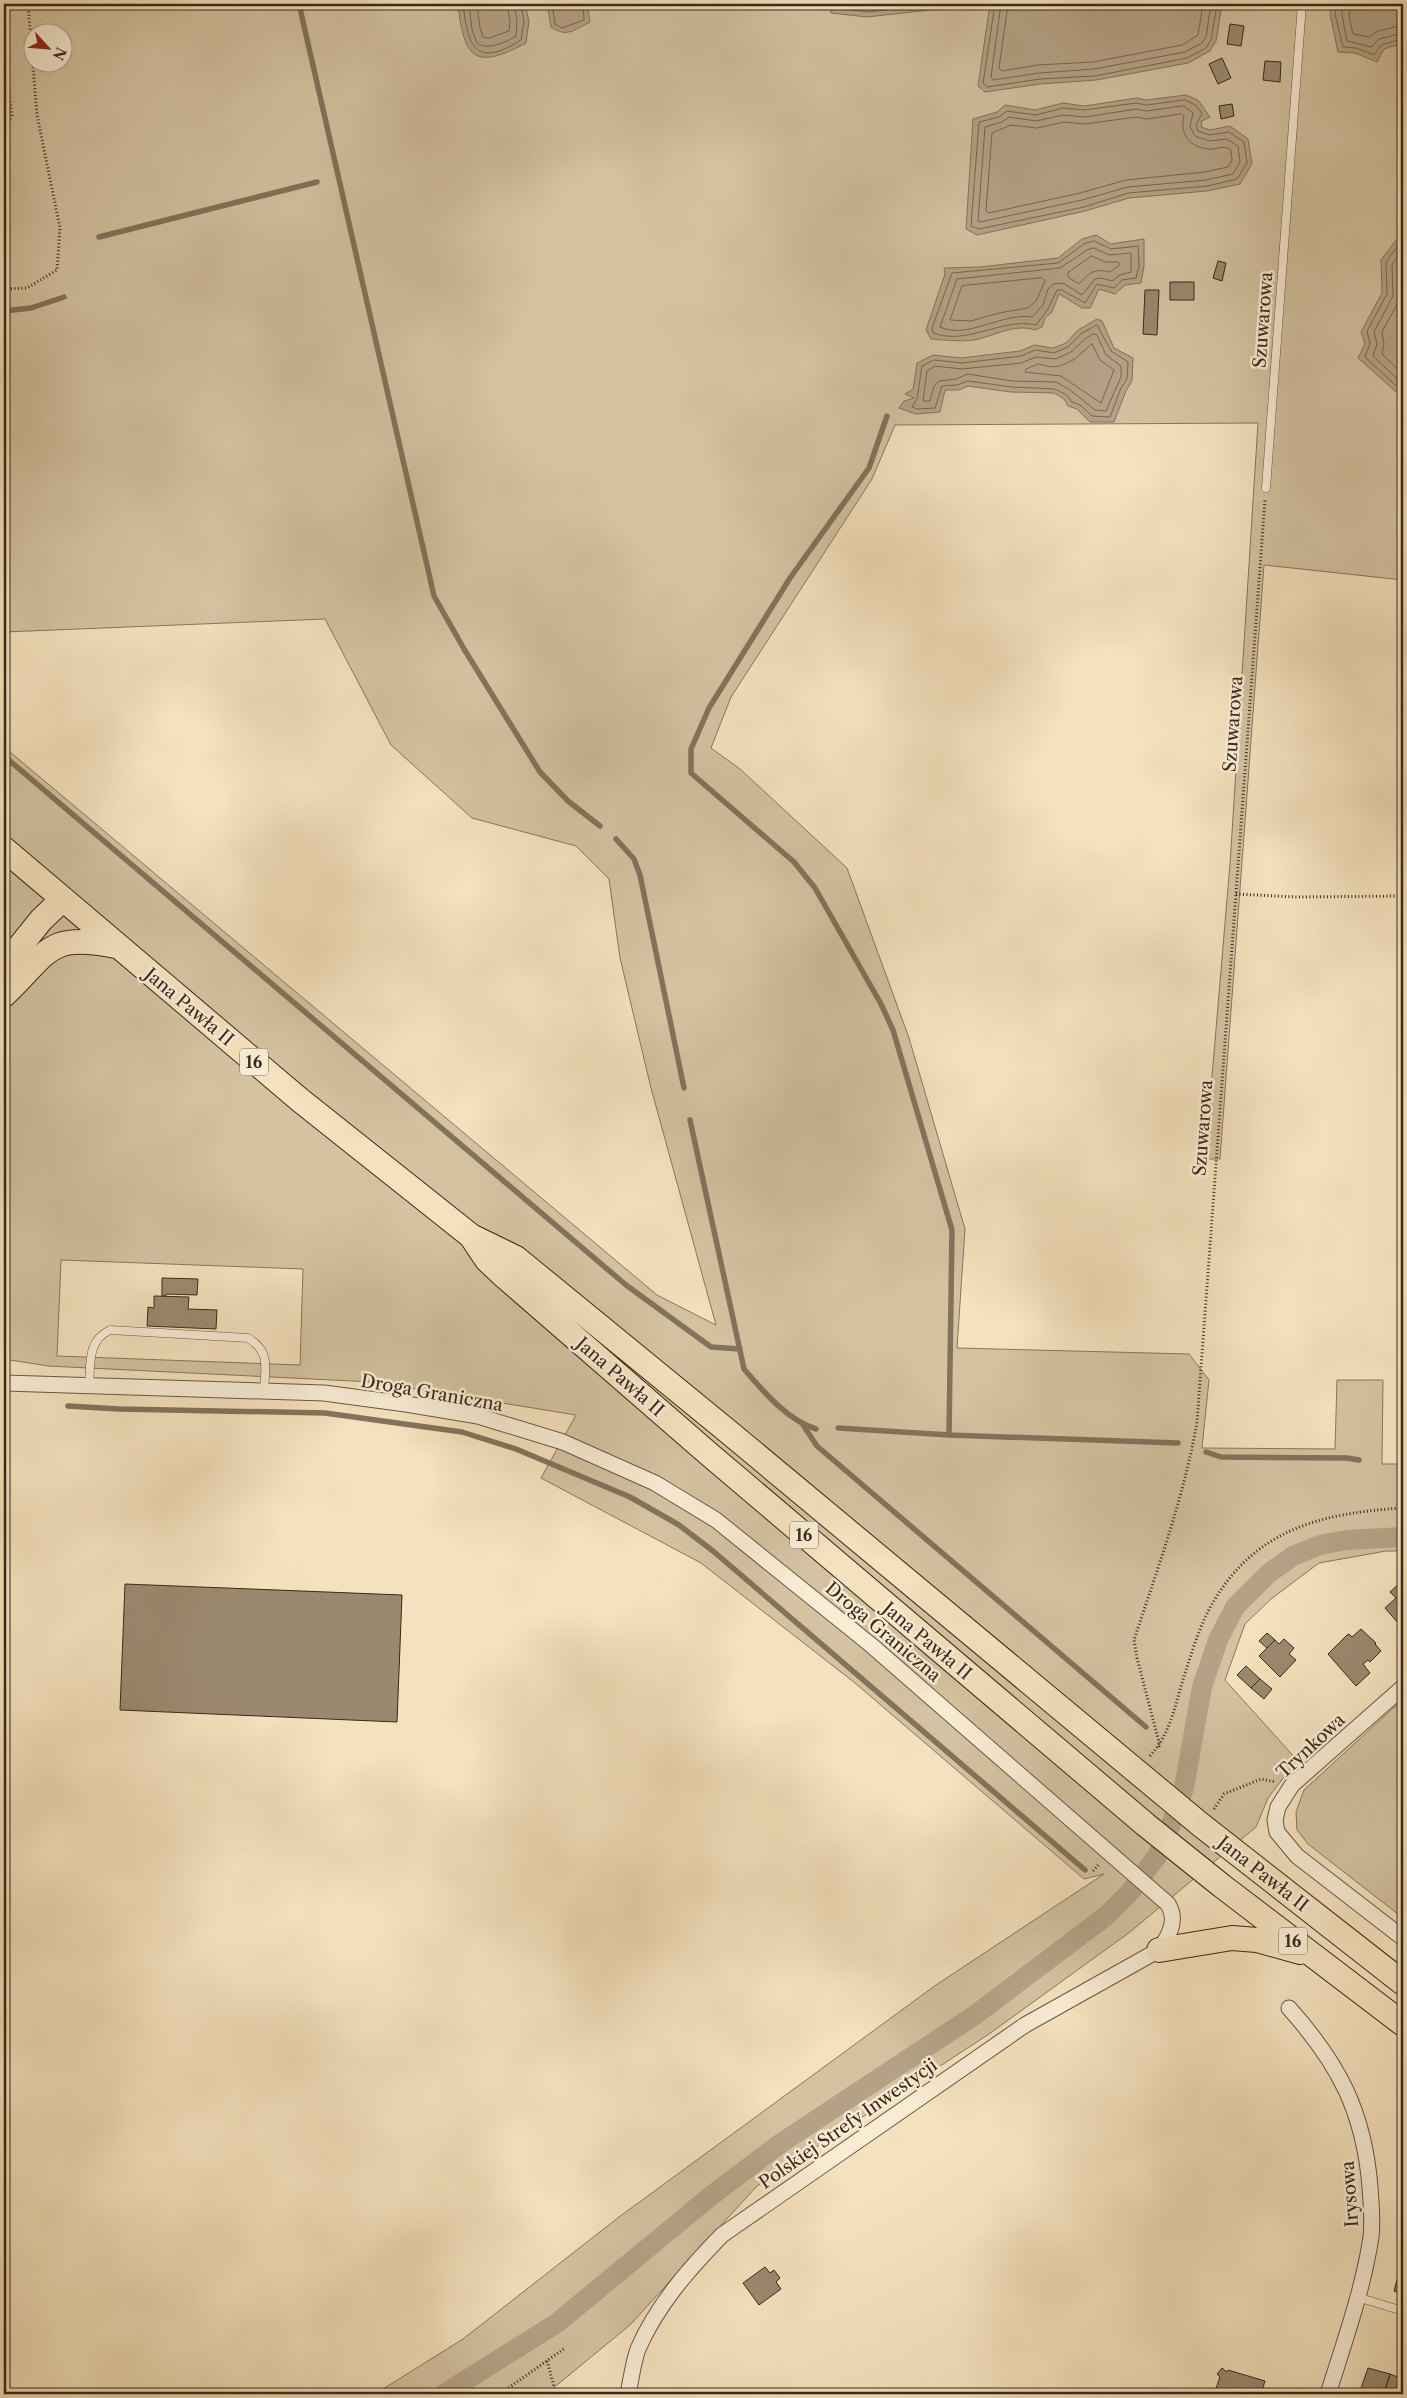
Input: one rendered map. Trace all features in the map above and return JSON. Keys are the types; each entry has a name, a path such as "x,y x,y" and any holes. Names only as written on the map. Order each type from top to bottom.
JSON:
{"main road":[{"name":"Jana Pawła II","path":"4,849 300,1100 471,1236 516,1258 1158,1788 1208,1816 1403,1983"},
{"path":"4,966 41,920 62,899"},
{"path":"4,995 40,957 59,944 85,941 117,946"},
{"name":"Jana Pawła II","path":"471,1236 487,1260 504,1276 710,1455 1146,1825 1311,1955 1403,2024"},
{"path":"1159,1950 1232,1938 1256,1940 1311,1955"}],"street":[{"name":"Droga Graniczna","path":"4,1378 11,1383 324,1393 478,1416 564,1442 655,1483 716,1520 767,1560 871,1645 1034,1788 1161,1895 1168,1904 1172,1916 1169,1934 1159,1950"},
{"name":"Trynkowa","path":"1403,1686 1292,1785 1278,1807 1275,1820 1277,1832 1284,1843 1297,1856 1403,1938"},
{"name":"Polskiej Strefy Inwestycji","path":"628,2394 638,2350 664,2304 690,2268 722,2235 1018,2030 1094,1984 1159,1950"},
{"name":"Irysowa","path":"1289,2008 1311,2032 1351,2097 1368,2164 1371,2235 1357,2297 1328,2394"}],"lane":[{"name":"Szuwarowa","path":"1266,488 1302,4"},
{"path":"90,1385 92,1345 100,1335 110,1330 248,1338 258,1344 264,1353 266,1364 264,1391"},
{"path":"1357,2297 1403,2311"}],"path":[{"path":"4,289 27,288 58,270 60,228 36,115 28,4"},
{"path":"4,56 12,116 4,128"},
{"name":"Szuwarowa","path":"1158,1747 1159,1742 1134,1640 1176,1518 1193,1446 1204,1330 1266,488"},
{"path":"1236,894 1297,897 1403,896"},
{"path":"1151,1756 1164,1739 1188,1663 1210,1606 1232,1575 1262,1546 1286,1532 1360,1511 1403,1508"},
{"path":"1208,1816 1224,1794 1261,1779 1292,1785"},
{"path":"500,2394 565,2348"},
{"path":"546,2361 556,2394"}],"shaded area":[{"path":"4,4 1403,4 1403,580 1264,565 1220,1159 1205,1159 1230,864 1258,423 895,425 872,479 731,697 711,748 740,769 847,868 909,1038 965,1229 957,1348 1189,1354 1209,1380 1202,1448 1335,1449 1337,1380 1383,1380 1382,1464 1403,1464 1403,1551 1386,1551 1319,1563 1271,1599 1245,1624 1225,1680 1297,1760 1268,1798 1256,1827 1130,1932 989,2034 757,2186 630,2325 546,2394 375,2394 463,2339 619,2217 936,1985 1104,1874 1084,1879 855,1683 701,1563 541,1478 576,1415 373,1382 48,1366 4,1359 4,747 657,1295 716,1325 651,1088 620,958 609,879 576,846 472,818 391,745 325,619 4,632","holes":["61,1260 303,1269 300,1365 57,1356"]},
{"path":"1403,1699 1403,1918 1308,1844 1297,1830 1296,1812 1304,1790"}],"water":[{"path":"458,4 525,4 529,21 526,43 508,52 494,56 483,57 475,54 468,47 464,37"},
{"path":"547,4 587,4 590,22 570,32 557,30 551,27"},
{"path":"829,4 951,4 948,8 867,17 831,13"},
{"path":"990,4 1222,4 1216,41 1210,51 1188,63 1096,80 1040,84 985,92 978,86"},
{"path":"1332,4 1403,4 1403,43 1384,49 1377,62 1355,53 1338,52 1330,14"},
{"path":"1186,95 1198,100 1210,117 1202,121 1201,127 1210,130 1230,126 1248,139 1252,164 1240,184 1207,191 1129,198 1085,211 977,235 966,229 973,119 997,112 1005,105 1035,110 1063,103 1084,106 1137,98 1146,100"},
{"path":"1403,231 1403,398 1358,358 1365,344 1361,332 1382,293 1381,260"},
{"path":"1096,235 1111,244 1144,239 1144,266 1141,283 1125,285 1115,294 1099,289 1090,308 1082,308 1059,294 1052,312 1045,318 1042,327 1035,330 1027,328 1012,329 969,341 931,339 926,330 945,274 944,268 980,267 1058,258 1082,239"},
{"path":"1097,319 1102,321 1114,348 1133,358 1132,381 1114,422 1090,422 1077,409 1068,406 1064,399 1054,393 1011,392 968,386 959,390 945,390 940,412 916,414 899,408 904,401 914,398 905,394 913,389 917,363 933,355 961,358 1020,351 1034,345 1053,348 1066,343 1078,330"}],"building":[{"path":"1230,24 1244,26 1241,46 1227,44"},
{"path":"1222,58 1231,78 1218,84 1209,64"},
{"path":"1265,61 1281,62 1280,82 1263,80"},
{"path":"1232,104 1234,116 1221,119 1219,106"},
{"path":"1218,261 1226,263 1222,281 1213,278"},
{"path":"1170,282 1194,282 1194,300 1170,300"},
{"path":"1145,290 1159,290 1157,335 1143,334"},
{"path":"162,1278 198,1279 197,1295 166,1294 166,1296 162,1296"},
{"path":"154,1296 189,1297 188,1309 217,1310 216,1329 147,1326 148,1307 154,1308"},
{"path":"1403,1580 1403,1616 1398,1621 1399,1624 1385,1608 1396,1598 1390,1592"},
{"path":"125,1584 402,1595 397,1722 120,1710"},
{"path":"1361,1629 1376,1643 1381,1651 1370,1662 1368,1660 1363,1664 1370,1673 1356,1686 1328,1654 1347,1635 1349,1634 1352,1637"},
{"path":"1267,1633 1275,1640 1267,1648 1259,1641"},
{"path":"1284,1639 1294,1648 1289,1654 1296,1660 1280,1677 1259,1656 1275,1640 1279,1644"},
{"path":"1246,1666 1260,1679 1251,1688 1237,1675"},
{"path":"1260,1679 1272,1689 1264,1699 1251,1688"},
{"path":"765,2267 770,2273 774,2270 780,2278 776,2282 781,2289 759,2305 743,2283"},
{"path":"1400,2269 1403,2269 1403,2294 1394,2291"},
{"path":"1222,2368 1227,2372 1228,2370 1265,2381 1261,2394 1247,2394 1242,2390 1241,2394 1214,2394 1220,2377 1217,2374"},
{"path":"1368,2368 1390,2374 1384,2394 1359,2394"},
{"path":"1390,2374 1403,2379 1403,2394 1384,2394"}],"waterway":[{"path":"299,4 434,596 464,649 540,772 568,801 600,826"},
{"path":"99,237 317,182"},
{"path":"4,311 31,308 64,297"},
{"path":"887,416 869,468 790,578 709,708 691,749 691,773 794,862 815,888 881,1004 893,1030 952,1230 949,1435 1178,1443"},
{"path":"4,756 626,1285 711,1347 740,1349"},
{"path":"616,839 634,859 640,875 684,1088"},
{"path":"690,1120 744,1369 785,1412 805,1425 816,1429"},
{"path":"68,1406 119,1409 325,1413 462,1432 516,1449 630,1497 679,1525 713,1551 1085,1870"},
{"path":"803,1425 817,1446 1146,1727"},
{"path":"838,1428 949,1435"},
{"path":"1206,1452 1221,1457 1347,1458 1359,1460"},
{"path":"444,2394 557,2323 712,2195 781,2143 975,2015 1106,1916 1130,1892 1157,1856 1171,1825 1184,1788 1202,1687 1218,1640 1235,1607 1269,1573 1293,1556 1320,1545 1347,1540 1403,1537"}]}
